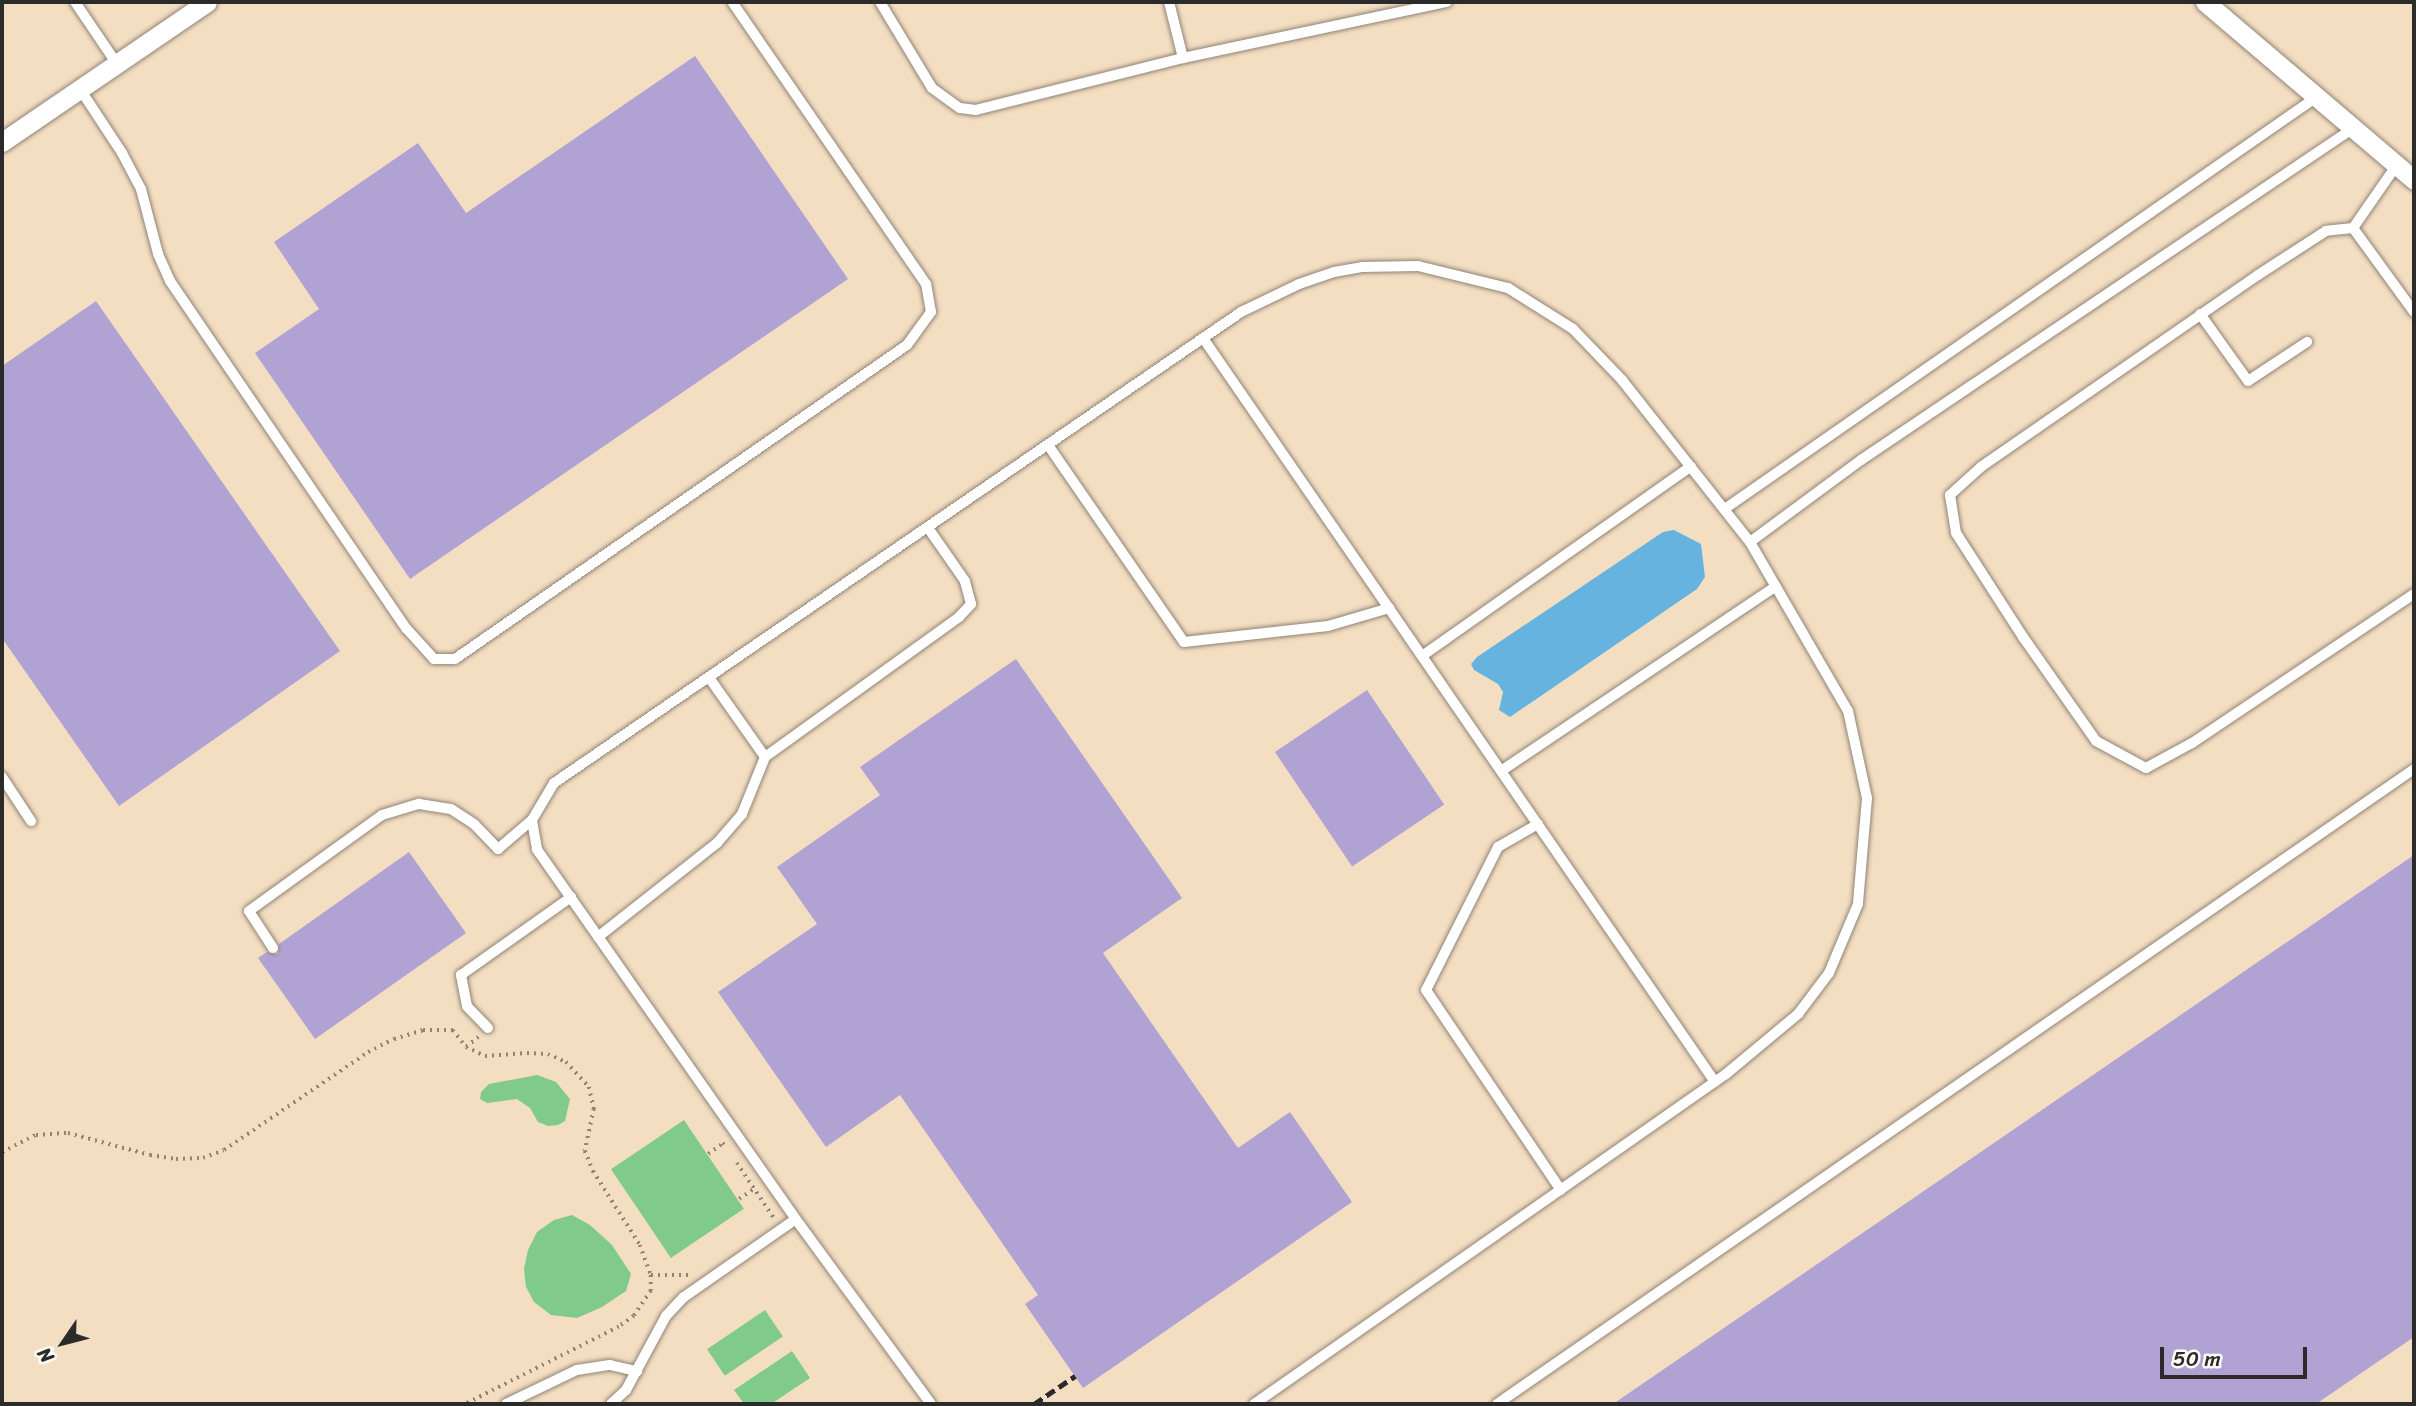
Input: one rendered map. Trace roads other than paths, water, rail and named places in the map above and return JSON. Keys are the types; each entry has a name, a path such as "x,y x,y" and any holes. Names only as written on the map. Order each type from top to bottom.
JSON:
{"street":[{"path":"4,135 79,89 207,2"},
{"path":"2205,2 2414,180"}],"lane":[{"path":"75,2 117,64"},
{"path":"79,89 122,153 141,189 158,254 170,281 406,628 434,659 455,659 907,345 931,312 926,284 732,2"},
{"path":"880,2 932,88 960,108 976,110 1183,58 1447,2"},
{"path":"1170,2 1183,58"},
{"path":"1726,508 2315,98"},
{"path":"1750,542 1861,460 2352,129"},
{"path":"2396,166 2353,228 2326,231 2200,314 1981,467 1950,495 1956,533 2023,637 2096,741 2146,768 2212,730 2414,594"},
{"path":"2353,228 2414,312"},
{"path":"273,948 249,911 382,815 419,804 451,809 474,824 498,849 532,820 554,783 710,679 1241,312 1299,284 1362,267 1418,266 1508,288 1573,329 1622,380 1726,508 1750,542 1848,711 1867,798 1858,904 1829,972 1798,1014 1715,1082 1254,1404"},
{"path":"2200,314 2248,381 2307,342"},
{"path":"1203,338 1715,1082"},
{"path":"1048,445 1184,642 1328,626 1389,608"},
{"path":"1422,656 1692,466"},
{"path":"598,937 717,842 742,814 765,757 959,617 971,604 965,581 928,528"},
{"path":"1501,771 1776,586"},
{"path":"710,679 765,757"},
{"path":"1497,1404 2414,769"},
{"path":"2,777 31,821"},
{"path":"532,820 537,849 796,1219 931,1404"},
{"path":"1538,824 1498,847 1426,990 1561,1190"},
{"path":"488,1028 467,1006 461,975 571,897"},
{"path":"611,1404 626,1390 666,1316 684,1297 796,1219"},
{"path":"506,1404 577,1370 610,1364 637,1371"}],"water":[{"path":"1674,530 1701,544 1705,577 1697,589 1510,717 1499,710 1503,692 1498,684 1474,670 1471,664 1477,657 1663,532"}],"railway":[{"path":"1034,1404 1075,1376"}]}
